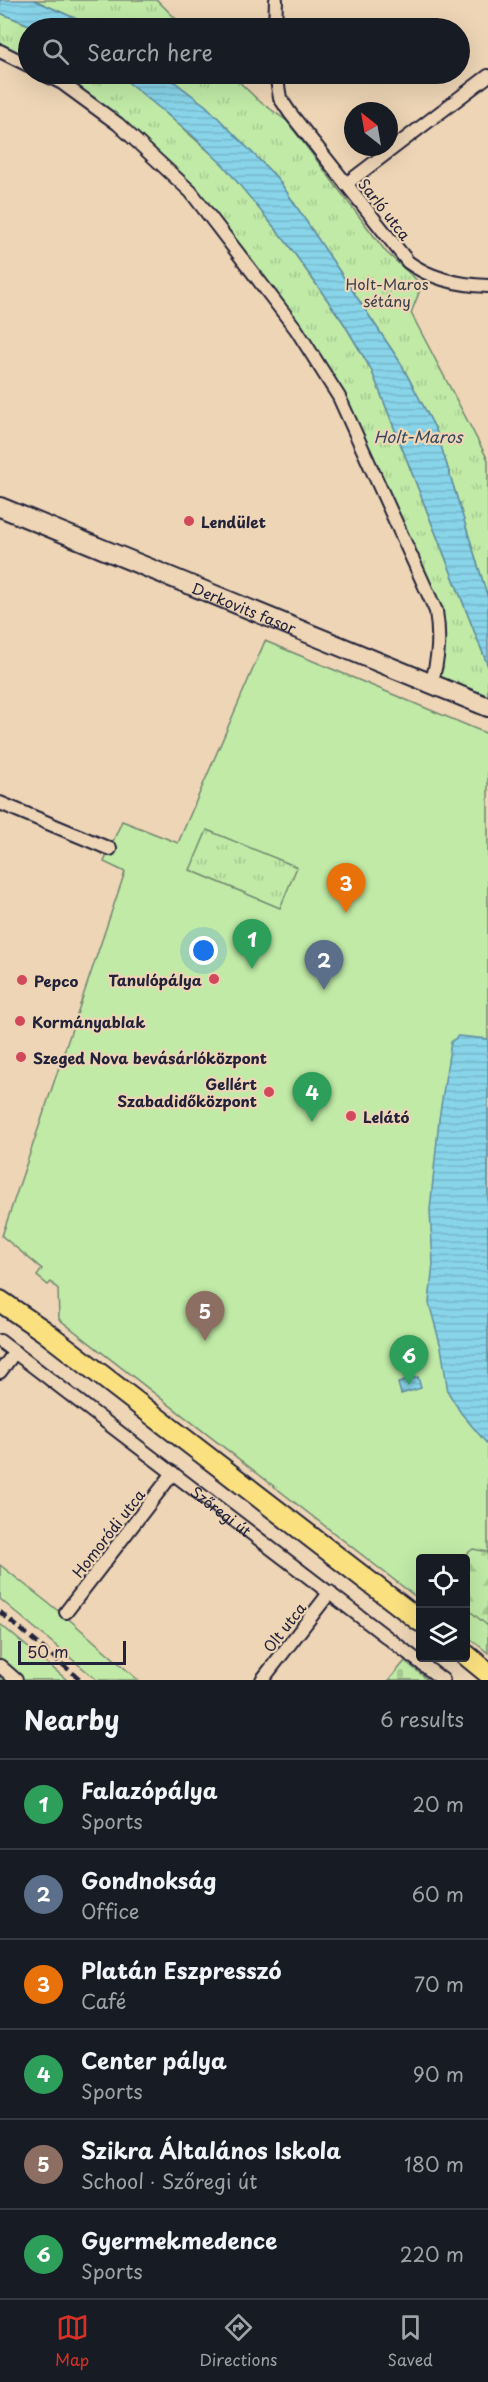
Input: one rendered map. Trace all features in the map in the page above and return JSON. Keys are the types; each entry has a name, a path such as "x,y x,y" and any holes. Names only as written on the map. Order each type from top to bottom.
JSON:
{"main road":[{"path":"0,1301 44,1331 416,1618"},
{"path":"470,1659 488,1672"}],"street":[{"path":"275,18 276,0"},
{"path":"0,51 18,60"},
{"path":"346,184 488,76"},
{"path":"63,84 118,124 191,192 296,329 339,397 436,610 440,633 439,651 431,684"},
{"name":"Sarló utca","path":"278,84 280,99 396,249 421,272 453,283 488,286"},
{"name":"Derkovits fasor","path":"0,507 488,706"},
{"path":"0,803 110,849"},
{"name":"Szőregi út","path":"0,1341 443,1680"},
{"path":"0,1372 15,1352"},
{"name":"Homoródi utca","path":"66,1612 173,1473"},
{"name":"Olt utca","path":"262,1680 330,1592"},
{"path":"0,1666 16,1680"}],"green space":[{"path":"34,0 157,0 175,18 74,18"},
{"path":"0,13 18,20 18,60 0,51"},
{"name":"Holt-Maros sétány","path":"58,84 133,84 224,165 287,243 343,322 371,369 488,666 488,707 431,684 440,633 339,397 296,329 152,154"},
{"name":"Holt-Maros sétány","path":"177,84 241,84 258,100 287,121 386,252 422,285 411,313 488,460 488,598 436,430 400,362 278,179 206,106"},
{"name":"Gellért Szabadidőközpont","path":"265,641 488,734 488,1653 470,1638 470,1554 416,1554 416,1597 59,1319 58,1289 51,1282 48,1285 37,1276 42,1269 2,1236 125,872 104,862 122,821 178,843"},
{"path":"207,830 297,867 280,908 190,870"},
{"path":"473,1549 488,1552 488,1626 470,1611 470,1554 466,1554"},
{"path":"0,1565 71,1621 138,1680 97,1680 0,1599"},
{"path":"0,1624 67,1680 0,1680"},
{"path":"405,1661 428,1680 389,1680"}],"water":[{"path":"0,0 34,0 74,18 18,18 18,20 0,13"},
{"name":"Holt-Maros","path":"130,84 177,84 206,106 278,179 400,362 436,430 488,598 488,666 371,369 343,322 287,243 224,166 190,133"},
{"path":"458,1036 488,1039 488,1445 461,1413 448,1392 441,1347 429,1303 433,1263 430,1210 439,1119 451,1042"},
{"path":"418,1377 421,1388 401,1394 398,1383"}],"railway":[{"path":"0,1612 81,1680"}],"place":[{"name":"Lendület","path":"189,521"},
{"name":"Platán Eszpresszó","path":"346,913"},
{"name":"Falazópálya","path":"252,969"},
{"name":"Tanulópálya","path":"214,979"},
{"name":"Pepco","path":"22,980"},
{"name":"Gondnokság","path":"324,990"},
{"name":"Kormányablak","path":"20,1021"},
{"name":"Szeged Nova bevásárlóközpont","path":"21,1057"},
{"name":"Gellért Szabadidőközpont","path":"269,1092"},
{"name":"Lelátó","path":"351,1116"},
{"name":"Center pálya","path":"312,1122"},
{"name":"Szikra Általános Iskola","path":"205,1341"},
{"name":"Gyermekmedence","path":"409,1385"}]}
